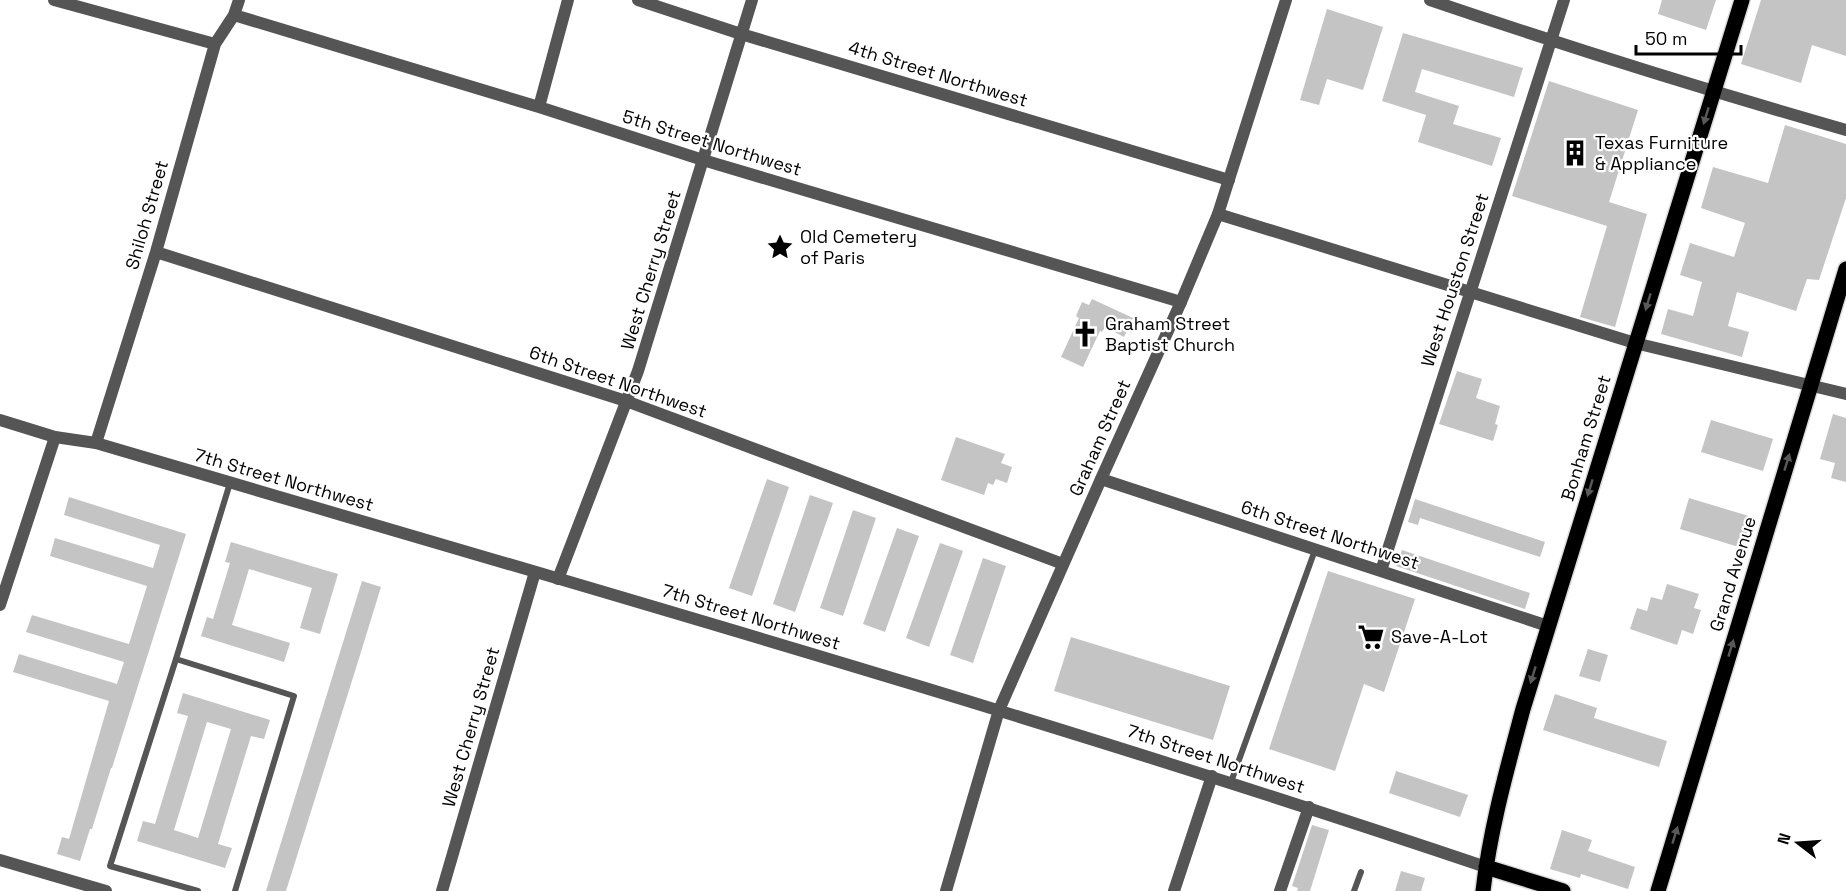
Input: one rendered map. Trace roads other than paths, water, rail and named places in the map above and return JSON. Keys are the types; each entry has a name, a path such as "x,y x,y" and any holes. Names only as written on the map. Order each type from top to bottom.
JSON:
{"main road":[{"name":"Bonham Street","path":"1483,891 1499,798 1548,626 1742,0"},
{"name":"Grand Avenue","path":"1658,891 1846,268"},
{"path":"1486,867 1563,891"}],"street":[{"path":"54,0 215,44"},
{"name":"Shiloh Street","path":"96,443 156,252 215,44 234,15 239,0"},
{"path":"539,107 568,0"},
{"name":"4th Street Northwest","path":"638,0 741,34 1229,180"},
{"name":"West Cherry Street","path":"558,579 638,371 752,0"},
{"name":"Graham Street","path":"946,891 999,710 1218,214 1286,0"},
{"path":"1430,0 1550,41 1846,130"},
{"name":"West Houston Street","path":"1381,571 1564,0"},
{"name":"5th Street Northwest","path":"234,15 1181,302"},
{"path":"1218,214 1635,343 1846,394"},
{"name":"6th Street Northwest","path":"156,252 626,401 1063,564"},
{"name":"7th Street Northwest","path":"0,420 55,436 96,443 999,710 1309,807 1486,867"},
{"path":"0,605 55,436"},
{"name":"6th Street Northwest","path":"1101,478 1548,626"},
{"name":"West Cherry Street","path":"442,891 536,572"},
{"path":"1174,891 1212,776"},
{"path":"1280,891 1309,807"},
{"path":"0,860 106,891"}],"lane":[{"path":"198,891 110,866 230,483"},
{"path":"1231,782 1315,549"},
{"path":"176,659 294,696 235,891"},
{"path":"1354,891 1361,872"}],"place":[{"name":"Texas Furniture & Appliance","path":"1575,153"},
{"name":"Old Cemetery of Paris","path":"780,247"},
{"name":"Graham Street Baptist Church","path":"1085,334"},
{"name":"Save-A-Lot","path":"1371,637"}]}
